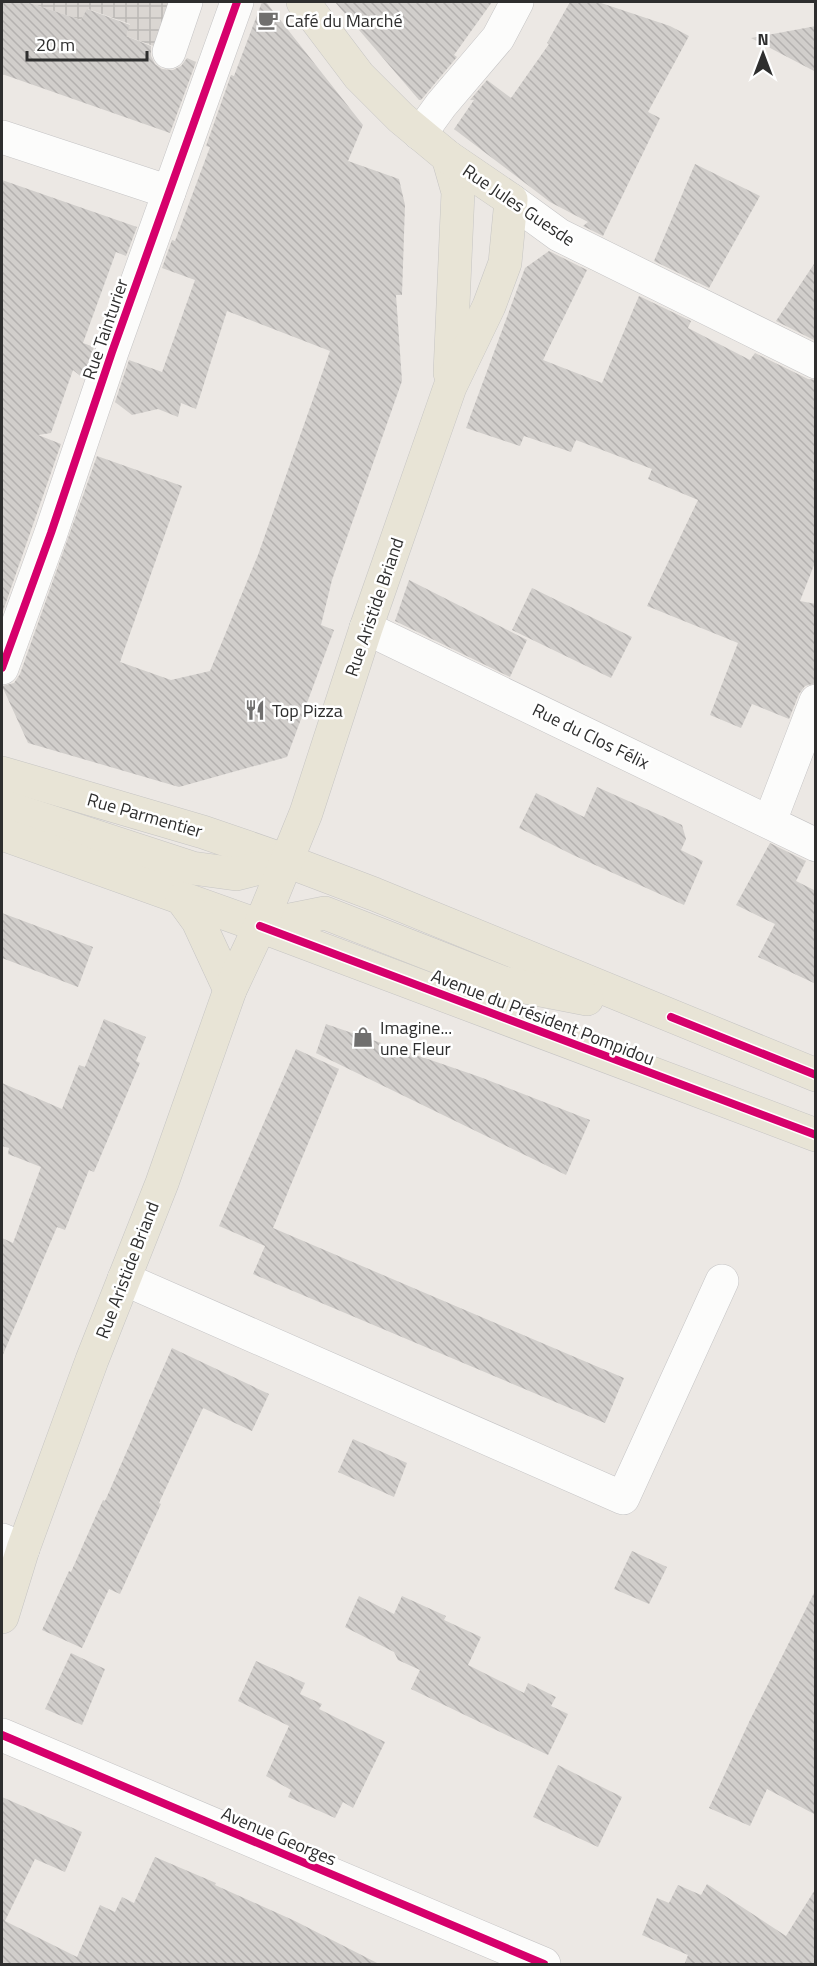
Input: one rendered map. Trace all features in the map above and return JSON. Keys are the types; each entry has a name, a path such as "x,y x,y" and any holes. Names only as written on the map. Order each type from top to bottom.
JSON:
{"main road":[{"name":"Rue Jules Guesde","path":"303,2 359,76 420,134 448,157 511,200"},
{"name":"Rue Aristide Briand","path":"448,157 458,192 450,387"},
{"name":"Rue Aristide Briand","path":"2,1617 12,1545 124,1279 162,1183 230,990 260,926 306,813 366,628 450,387 489,306 505,263 511,200"},
{"name":"Rue Parmentier","path":"2,773 203,832 287,861"},
{"path":"2,806 192,868 236,874 287,861 379,896 816,1075"},
{"path":"2,834 260,926 325,913 504,983 671,1017"},
{"path":"182,899 198,921 230,990"},
{"name":"Avenue du Président Pompidou","path":"260,926 816,1135"}],"street":[{"path":"169,52 186,2"},
{"name":"Rue Tainturier","path":"2,668 237,2"},
{"path":"420,134 441,105 498,38 517,2"},
{"path":"2,137 169,192"},
{"name":"Rue Jules Guesde","path":"511,200 559,235 816,362"},
{"name":"Rue du Clos Félix","path":"366,628 816,844"},
{"path":"770,821 816,701"},
{"path":"124,1279 623,1498 722,1281"},
{"name":"Avenue Georges","path":"2,1735 544,1965"}],"shaded area":[{"path":"27,2 177,2 159,48 126,36 130,24 88,9 81,20"}],"building":[{"path":"2,2 27,2 81,20 87,9 130,25 126,36 151,46 151,56 155,64 162,69 173,70 181,66 187,58 196,62 170,133 2,74"},
{"path":"262,2 266,2 363,125 348,161 399,179 405,205 402,295 396,295 402,381 332,580 321,625 334,630 287,757 179,787 28,743 2,686 14,683 20,674 97,456 182,486 120,662 171,680 210,671 258,555 330,351 227,311 196,409 181,403 178,417 158,409 132,415 115,402 129,360 162,372 195,280 162,268 172,240 175,241 210,147 206,146 231,75 234,76"},
{"path":"335,2 492,2 454,55 457,57 419,100"},
{"path":"570,2 598,2 670,26 689,36 648,112 660,118 603,236 583,226 588,222 550,202 454,129 474,100 470,100 487,80 511,98 549,44 547,43"},
{"path":"816,26 816,72 751,38"},
{"path":"695,164 760,196 709,288 654,261"},
{"path":"2,180 137,227 126,256 116,252 83,343 94,347 83,378 73,370 51,433 38,435 61,444 2,614"},
{"path":"549,251 587,270 543,360 602,383 639,296 691,321 688,328 750,360 755,353 808,379 816,380 816,560 800,601 816,604 816,683 805,686 799,694 789,719 752,704 741,728 710,715 738,643 647,606 698,500 648,479 652,469 576,440 571,452 524,436 520,446 466,428 525,268"},
{"path":"816,261 816,341 776,321"},
{"path":"409,580 527,640 510,677 395,621"},
{"path":"532,588 632,637 611,678 512,630"},
{"path":"597,787 682,825 686,839 681,850 703,861 684,905 519,828 536,793 584,817"},
{"path":"770,843 806,861 796,881 816,891 816,984 758,957 775,924 736,905"},
{"path":"2,913 93,947 78,987 2,958"},
{"path":"104,1019 146,1037 136,1061 140,1063 94,1172 89,1170 65,1230 57,1227 2,1357 2,1238 13,1243 41,1167 8,1154 9,1148 2,1146 2,1083 62,1109 79,1065 85,1067"},
{"path":"326,1024 480,1077 590,1120 566,1175 316,1053"},
{"path":"296,1049 339,1069 273,1228 624,1378 605,1423 253,1274 265,1246 219,1226"},
{"path":"172,1348 269,1394 252,1431 203,1408 120,1594 109,1589 82,1648 42,1630 103,1500 105,1501"},
{"path":"353,1439 407,1463 394,1497 338,1472"},
{"path":"632,1551 667,1567 649,1604 614,1589"},
{"path":"816,1589 816,1815 767,1789 750,1826 709,1808"},
{"path":"359,1596 394,1614 402,1596 446,1616 444,1620 481,1637 468,1665 524,1693 528,1683 556,1697 551,1706 568,1714 548,1755 411,1689 420,1670 398,1660 394,1652 345,1627"},
{"path":"71,1653 105,1669 82,1725 45,1709"},
{"path":"256,1661 305,1683 300,1694 322,1704 319,1709 385,1742 353,1808 343,1802 335,1818 288,1797 291,1790 266,1776 289,1726 238,1701"},
{"path":"558,1765 622,1797 598,1847 533,1817"},
{"path":"2,1797 82,1832 65,1872 35,1859 5,1921 77,1957 100,1905 115,1912 122,1897 134,1903 155,1857 216,1883 215,1885 295,1921 381,1965 2,1965"},
{"path":"707,1884 786,1936 816,1888 816,1965 684,1965 688,1955 642,1935 657,1898 669,1903 678,1885 701,1895"}],"cycle path":[{"path":"2,668 237,2"},
{"path":"260,926 816,1135"},
{"path":"671,1017 816,1075"},
{"path":"2,1735 544,1964"}],"place":[{"name":"Café du Marché","path":"268,20"},
{"name":"Top Pizza","path":"255,710"},
{"name":"Imagine... une Fleur","path":"363,1037"}]}
